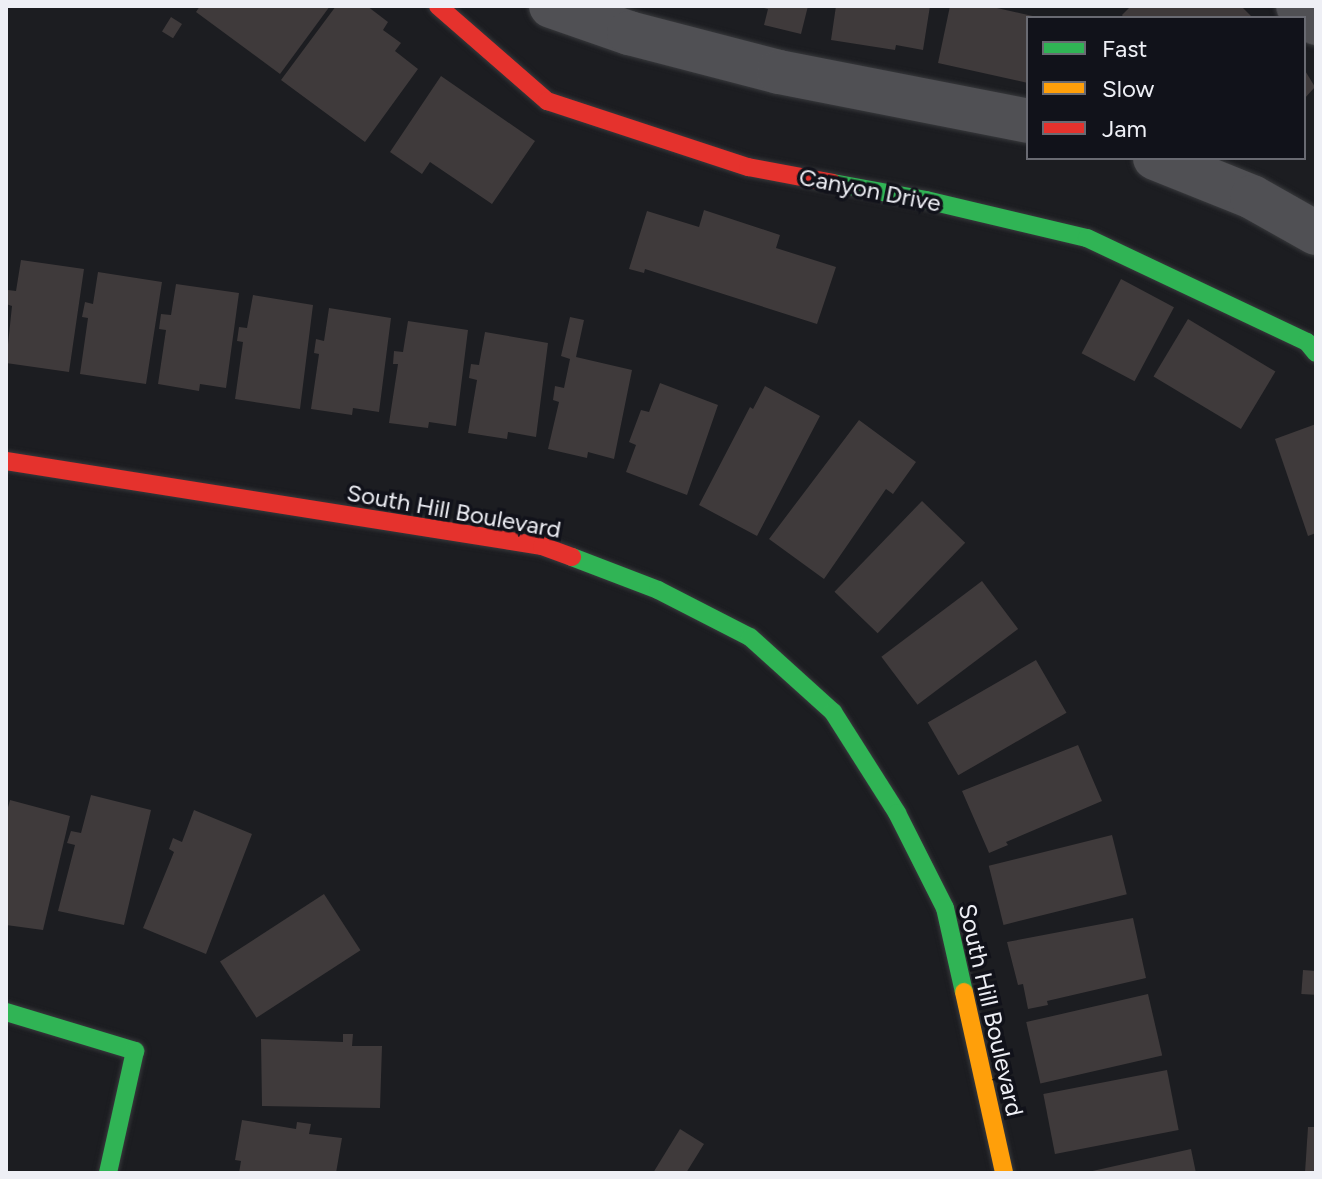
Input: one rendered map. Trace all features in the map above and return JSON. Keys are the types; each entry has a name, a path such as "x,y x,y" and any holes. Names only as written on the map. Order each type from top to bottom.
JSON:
{"street":[{"name":"Canyon Drive","path":"438,6 547,101 636,133 748,167 926,200 1087,238 1307,342 1316,353"},
{"path":"551,6 629,33 779,72 1026,121"},
{"path":"1298,6 1316,23"},
{"path":"1160,160 1252,197 1316,233"},
{"name":"South Hill Boulevard","path":"6,461 542,546 658,590 750,637 833,712 897,813 945,908 1004,1173"},
{"path":"6,1012 135,1051 108,1173"}],"building":[{"path":"200,6 330,6 280,74 196,12"},
{"path":"336,6 367,6 388,22 383,30 401,43 395,51 418,69 365,142 281,80"},
{"path":"808,6 801,34 764,25 768,9 760,7"},
{"path":"836,6 930,6 923,50 896,45 895,50 831,40"},
{"path":"950,6 988,6 1033,16 1026,16 1026,83 938,63"},
{"path":"1131,6 1241,6 1251,16 1123,16"},
{"path":"171,17 182,24 173,38 162,31"},
{"path":"1306,72 1315,87 1306,97"},
{"path":"441,76 535,141 492,204 430,162 422,174 390,152"},
{"path":"704,210 780,235 776,248 836,267 817,324 645,269 644,273 629,269 647,211 699,227"},
{"path":"21,260 84,269 69,372 6,363 12,306 6,304 8,290 16,291"},
{"path":"98,272 162,282 146,384 80,374 88,318 82,317 85,302 93,304"},
{"path":"1121,279 1174,307 1135,381 1082,353"},
{"path":"176,284 239,293 226,388 200,384 199,391 158,384 166,330 159,329 161,314 171,315"},
{"path":"253,295 313,305 300,409 235,399 243,342 237,341 239,327 247,328"},
{"path":"329,308 391,318 379,412 353,408 352,415 311,409 319,354 314,353 316,339 324,341"},
{"path":"570,317 584,320 576,357 632,370 614,459 588,452 587,458 548,449 559,402 553,400 555,386 564,388 570,359 561,356"},
{"path":"1188,319 1275,372 1241,429 1153,376"},
{"path":"408,321 468,330 456,426 429,422 428,428 389,423 398,364 393,364 394,351 403,352"},
{"path":"485,332 548,343 536,437 508,432 507,439 468,433 477,380 469,378 471,364 479,365"},
{"path":"660,383 718,405 687,495 626,472 636,445 629,442 641,410 649,412"},
{"path":"765,386 820,416 757,536 699,505 750,407 753,409"},
{"path":"859,420 916,462 893,494 886,489 824,579 769,539"},
{"path":"1316,424 1316,533 1308,536 1275,439"},
{"path":"922,501 965,543 878,633 834,592"},
{"path":"982,581 1018,629 917,705 881,657"},
{"path":"1036,660 1066,713 958,775 928,722"},
{"path":"1078,745 1102,801 1006,842 1008,845 989,853 962,791"},
{"path":"91,795 151,810 124,925 58,911 75,845 67,843 71,831 81,833"},
{"path":"10,800 70,816 43,930 6,925 6,815"},
{"path":"194,810 252,834 206,954 143,928 174,852 169,849 173,838 182,842"},
{"path":"1112,835 1127,894 1004,925 989,866"},
{"path":"324,894 360,950 256,1018 220,962"},
{"path":"1133,918 1146,978 1047,1001 1048,1005 1028,1009 1023,984 1018,985 1007,942"},
{"path":"1303,970 1316,971 1314,995 1301,994"},
{"path":"1148,994 1162,1055 1040,1084 1026,1022"},
{"path":"343,1034 353,1034 352,1046 382,1046 380,1108 262,1106 261,1039 343,1042"},
{"path":"1167,1070 1179,1130 1055,1154 1043,1094"},
{"path":"242,1120 296,1129 297,1122 311,1124 309,1134 342,1138 336,1173 239,1173 241,1161 235,1160"},
{"path":"1308,1127 1316,1127 1316,1173 1305,1173"},
{"path":"680,1129 704,1144 686,1173 653,1173"},
{"path":"1191,1149 1196,1173 1088,1173 1088,1172"}],"traffic: fast":[{"path":"833,183 926,200 1087,238 1307,342 1316,353"},
{"path":"572,557 658,590 750,637 833,712 897,813 945,908 964,992"},
{"path":"6,1012 135,1051 108,1173"}],"traffic: slow":[{"path":"964,992 1004,1173"}],"traffic: jam":[{"path":"438,6 547,101 748,167 833,183"},
{"path":"6,461 542,546 572,557"}]}
